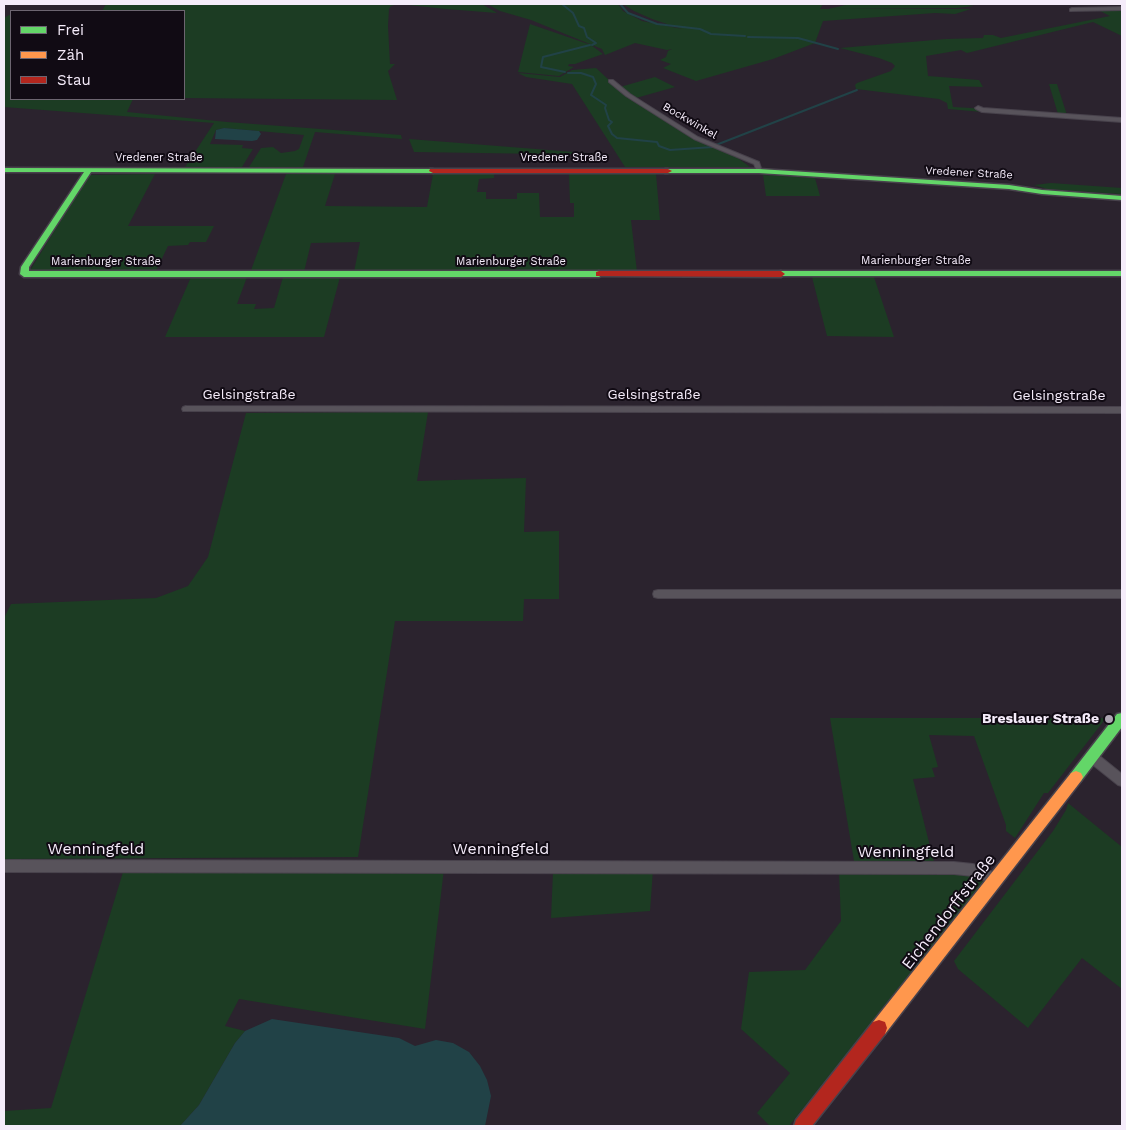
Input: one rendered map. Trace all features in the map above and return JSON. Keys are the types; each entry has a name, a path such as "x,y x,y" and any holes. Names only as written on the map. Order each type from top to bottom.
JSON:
{"street":[{"path":"1072,10 1122,9"},
{"name":"Bockwinkel","path":"612,81 628,95 696,138 757,163 759,171"},
{"path":"978,108 982,110 1122,120"},
{"name":"Vredener Straße","path":"4,170 759,171 1010,187 1042,192 1122,198"},
{"name":"Marienburger Straße","path":"89,170 25,267 24,274 1122,274"},
{"name":"Gelsingstraße","path":"186,409 1122,410"},
{"path":"658,594 1122,594"},
{"name":"Eichendorffstraße","path":"802,1126 1122,718"},
{"path":"1092,757 1122,781"},
{"name":"Wenningfeld","path":"4,866 954,868 973,870 996,879"}],"green space":[{"path":"106,4 398,4 391,6 389,9 388,26 390,64 395,64 388,71 397,100 185,98 185,10 103,10"},
{"path":"399,4 482,4 497,13 446,9"},
{"path":"487,4 618,4 623,11 642,21 682,29 652,19 623,4 823,4 820,9 971,9 955,14 935,13 823,21 815,43 773,59 696,81 663,68 671,64 660,60 666,57 668,51 672,49 667,50 635,43 605,55 602,49 531,20 500,11"},
{"path":"850,4 962,4 974,6 957,8 828,9"},
{"path":"1122,10 1122,36 1093,22 967,53 961,50 926,56 928,76 979,80 983,87 949,86 953,107 988,109 983,112 948,109 947,103 939,99 856,89 855,85 857,83 891,71 895,66 879,58 840,48 946,39 983,38 984,35 993,35 1001,38 1110,16 1100,11"},
{"path":"10,15 10,100 133,100 127,112 227,122 401,135 402,139 315,132 303,167 249,167 261,148 273,147 281,153 295,151 299,149 304,135 224,128 216,130 210,144 243,145 242,148 253,149 242,167 185,167 214,123 4,107 4,18"},
{"path":"530,24 591,45 603,54 575,64 569,64 568,66 574,67 559,76 518,72"},
{"path":"596,68 621,91 682,132 735,156 750,167 625,167 572,84 526,77 518,73 560,77 572,70"},
{"path":"655,77 675,87 636,98 620,87"},
{"path":"1049,84 1057,84 1067,115 1058,114"},
{"path":"409,139 612,155 414,152"},
{"path":"155,174 128,226 214,226 206,242 190,242 188,245 168,246 155,273 29,272 89,175"},
{"path":"286,174 335,174 325,206 427,207 433,174 494,174 494,178 479,179 477,192 486,192 486,199 517,199 517,193 539,193 540,217 574,217 574,203 570,203 569,174 656,174 660,220 631,220 637,272 354,272 360,242 311,243 304,272 250,273"},
{"path":"763,175 815,178 820,196 766,196"},
{"path":"1051,183 1122,188 1122,194 1047,189 1034,185"},
{"path":"191,277 247,277 237,304 256,304 254,309 274,308 283,277 340,277 324,337 165,337"},
{"path":"812,277 874,277 894,337 827,336"},
{"path":"428,412 417,481 526,478 524,532 559,531 559,599 524,599 523,621 395,621 358,857 4,859 4,618 11,604 156,598 188,586 208,557 246,413"},
{"path":"830,718 1106,718 1048,793 1044,793 1015,838 1006,831 1006,825 974,736 929,735 938,767 932,768 935,777 913,779 934,862 854,861"},
{"path":"1068,803 1122,847 1122,989 1082,958 1028,1028 958,969 954,961 1053,831 1066,810"},
{"path":"444,869 425,1029 239,999 225,1026 245,1031 235,1043 199,1105 180,1126 4,1126 4,1111 51,1108 123,872"},
{"path":"653,870 650,911 551,918 553,872"},
{"path":"839,872 972,875 984,881 789,1126 770,1126 757,1113 790,1073 741,1029 749,972 805,970 841,921"}],"shaded area":[{"path":"224,128 259,131 261,134 257,140 252,141 215,139 216,130"},
{"path":"272,1019 399,1038 415,1046 436,1040 453,1043 469,1052 480,1066 487,1080 491,1096 485,1126 180,1126 199,1105 235,1043 245,1031"}],"waterway":[{"path":"562,4 573,13 579,26 584,28 587,37 596,43 592,45"},
{"path":"620,4 628,13 657,24 700,29 711,34 745,36"},
{"path":"748,37 798,38 838,49"},
{"path":"565,72 541,67 543,57 590,45"},
{"path":"568,73 581,73 593,77 596,84 591,95 606,105 605,108 609,120 612,122 608,126 612,134 617,138 657,142 659,146 670,150 713,147"},
{"path":"716,145 857,90"}],"traffic: fast":[{"path":"4,170 433,171"},
{"path":"89,170 25,267 24,274 599,274"},
{"path":"668,171 759,171 1009,187 1042,192 1122,198"},
{"path":"781,274 1122,274"},
{"path":"1076,777 1122,718"}],"traffic: slow":[{"path":"879,1028 1076,777"}],"traffic: jam":[{"path":"433,171 668,171"},
{"path":"599,274 781,274"},
{"path":"802,1126 879,1028"}],"place":[{"name":"Breslauer Straße","path":"1109,719"}]}
